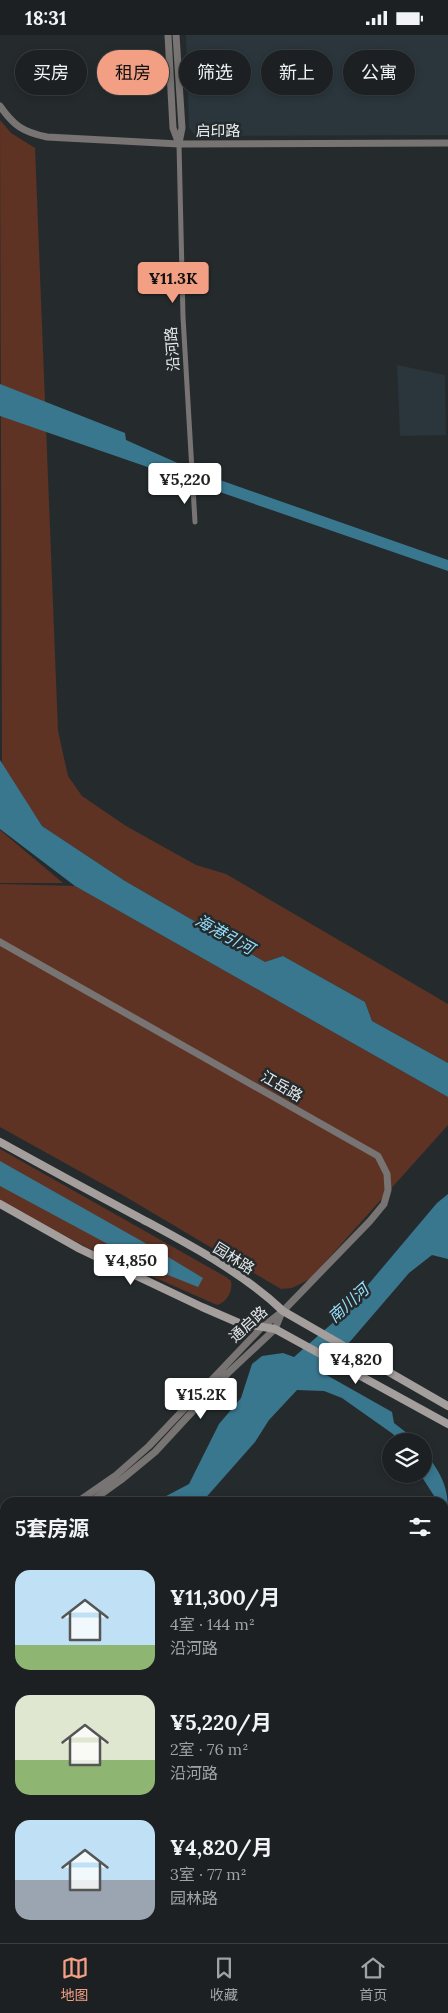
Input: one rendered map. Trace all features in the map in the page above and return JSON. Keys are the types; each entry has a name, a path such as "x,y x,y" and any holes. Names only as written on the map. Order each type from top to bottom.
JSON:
{"main road":[{"name":"园林路","path":"0,1142 168,1233 235,1274 263,1293 283,1311 448,1406"},
{"path":"0,1204 80,1249 193,1303 239,1323 275,1329 448,1424"}],"street":[{"name":"沿河路","path":"168,35 173,128 179,144"},
{"name":"沿河路","path":"176,35 182,128 179,144 184,317 195,522"},
{"name":"启印路","path":"0,106 9,119 26,132 47,137 179,144 448,143"},
{"name":"江岳路","path":"0,942 378,1157 387,1173 388,1190 384,1204 283,1311"},
{"name":"通启路","path":"85,1497 115,1477 149,1447 260,1327 283,1311"},
{"name":"通启路","path":"97,1497 156,1451 228,1373 275,1329 283,1311"}],"shaded area":[{"path":"186,35 448,35 448,135 196,136 189,128 188,95 251,95 251,50 186,50"},
{"path":"0,120 11,133 35,148 58,731 68,776 82,796 126,826 196,865 226,874 448,1004 448,1063 372,1021 365,1002 283,956 265,962 125,881 42,826 2,765"},
{"path":"397,365 445,375 446,435 400,436"},
{"path":"0,830 63,883 0,883"},
{"path":"0,884 75,886 448,1097 448,1125 310,1279 292,1288 281,1289 126,1197 0,1127"},
{"path":"0,1149 226,1277 231,1281 231,1289 228,1296 221,1304 217,1305 86,1247 0,1201"}],"water":[{"path":"0,384 125,433 126,440 200,473 448,560 448,571 0,416"},
{"path":"0,760 42,826 125,881 265,962 283,956 365,1002 372,1021 448,1063 448,1097 75,886 0,829"},
{"path":"0,1161 203,1278 198,1287 158,1271 0,1186"},
{"path":"448,1194 448,1259 432,1255 409,1273 323,1373 392,1412 394,1423 407,1433 392,1433 342,1398 324,1391 297,1390 269,1420 255,1442 206,1497 164,1497 189,1484 219,1424 241,1398 252,1364 262,1356 283,1353 294,1357 345,1312 437,1203"},
{"path":"432,1463 444,1485 447,1497 435,1497 426,1483 432,1483"}],"water label":[{"name":"海港引河","path":"225,934"},
{"name":"南川河","path":"348,1303"}]}
